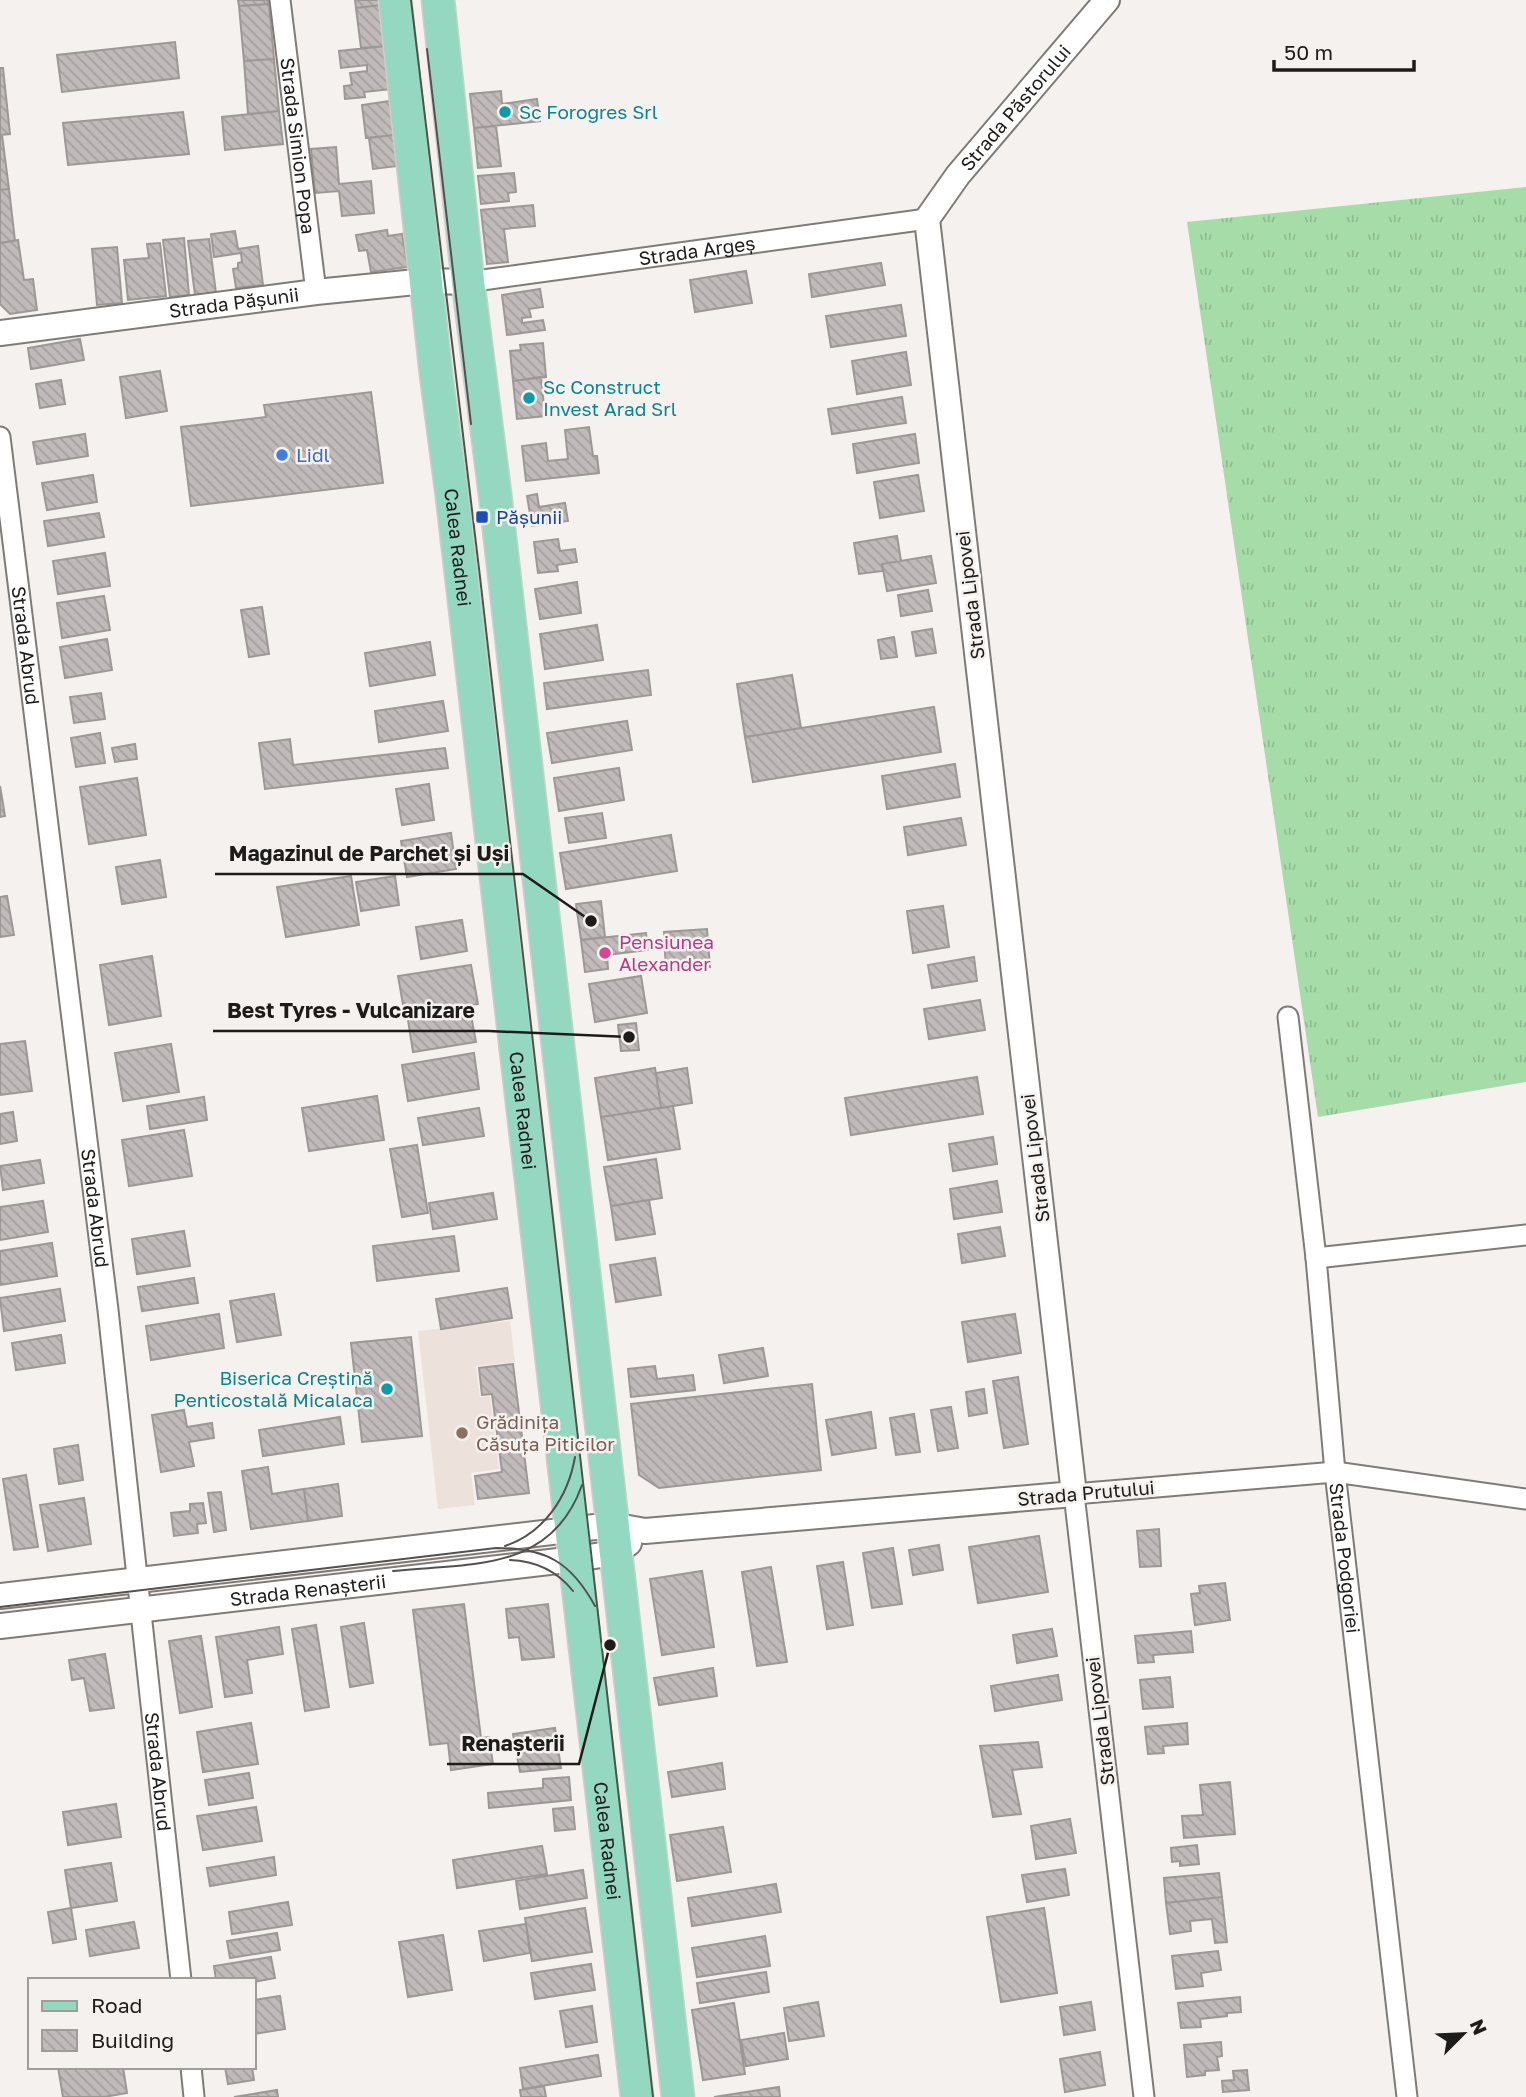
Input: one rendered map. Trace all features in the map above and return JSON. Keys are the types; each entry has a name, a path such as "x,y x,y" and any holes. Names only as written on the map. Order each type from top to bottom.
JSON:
{"main road":[{"name":"Calea Radnei","path":"395,0 637,2097"},
{"name":"Calea Radnei","path":"438,0 468,282 495,494 678,2097"}],"street":[{"name":"Strada Simion Popa","path":"280,0 316,292"},
{"name":"Strada Păstorului","path":"927,219 958,175 1107,0"},
{"name":"Strada Argeș","path":"468,282 927,219"},
{"name":"Strada Lipovei","path":"927,219 1144,2097"},
{"name":"Strada Pășunii","path":"0,334 316,292 426,281 468,282"},
{"name":"Strada Abrud","path":"0,437 108,1310 181,1978"},
{"name":"Strada Podgoriei","path":"1289,1017 1316,1258 1335,1472 1407,2097"},
{"path":"1316,1258 1526,1235"},
{"name":"Strada Prutului","path":"613,1539 645,1531 1335,1472 1526,1499"},
{"name":"Strada Renașterii","path":"0,1626 140,1610 613,1539"},
{"name":"Strada Renașterii","path":"0,1596 136,1581 574,1545"},
{"path":"191,2069 194,2097"}],"shaded area":[{"name":"Grădinița Căsuța Piticilor","path":"510,1321 515,1362 476,1366 480,1397 490,1396 499,1469 471,1473 475,1505 438,1509 418,1331"}],"green space":[{"path":"1526,187 1526,1082 1318,1117 1187,222"}],"building":[{"path":"238,0 268,0 269,4 239,6"},
{"path":"355,0 381,0 381,5 356,8"},
{"path":"269,4 274,59 244,61 239,6"},
{"path":"381,5 386,46 361,48 356,8"},
{"path":"175,42 179,78 62,92 57,55"},
{"path":"386,46 391,89 364,92 365,97 345,99 344,86 352,85 350,73 367,71 367,65 341,68 339,51"},
{"path":"274,59 279,111 248,114 244,61"},
{"path":"0,68 3,68 10,134 0,135"},
{"name":"Sc Forogres Srl","path":"501,91 502,104 537,99 540,121 474,128 470,94"},
{"path":"390,101 394,135 366,138 362,105"},
{"path":"279,111 283,144 225,150 222,117"},
{"path":"183,112 189,154 68,165 63,123"},
{"path":"496,126 501,166 478,168 474,128"},
{"path":"0,135 9,189 0,190"},
{"path":"394,135 398,166 373,169 369,138"},
{"path":"336,147 339,184 371,181 374,213 342,216 339,191 315,193 311,149"},
{"path":"514,173 516,192 508,193 509,201 481,204 478,176"},
{"path":"9,189 15,241 0,243 0,190"},
{"path":"533,205 535,226 504,229 508,262 487,264 481,210"},
{"path":"387,230 388,236 402,234 408,267 371,272 367,250 359,251 356,235"},
{"path":"235,231 238,249 258,246 263,285 236,288 233,269 238,268 238,263 242,262 241,253 214,257 211,234"},
{"path":"184,238 189,295 170,297 163,240"},
{"path":"209,239 216,293 195,295 188,241"},
{"path":"18,240 24,280 33,279 37,310 10,314 0,304 0,243"},
{"path":"160,243 166,296 128,300 124,260 149,258 147,244"},
{"path":"117,247 122,303 97,305 92,249"},
{"path":"881,263 885,285 812,297 809,274"},
{"path":"746,271 752,303 695,312 690,280"},
{"path":"540,289 543,307 529,309 531,317 522,318 522,323 543,320 545,330 507,335 502,295"},
{"path":"901,305 906,336 831,347 826,316"},
{"path":"80,339 84,360 31,369 28,348"},
{"path":"543,343 546,377 513,381 510,351 521,350 520,345"},
{"path":"906,352 911,385 857,394 852,361"},
{"path":"160,371 167,411 126,418 120,377"},
{"name":"Sc Construct Invest Arad Srl","path":"541,377 545,416 517,419 513,381"},
{"path":"61,380 65,404 40,408 36,384"},
{"name":"Lidl","path":"371,392 383,483 191,506 181,427 266,417 264,405"},
{"path":"902,397 906,423 832,434 828,409"},
{"path":"589,427 593,456 597,456 599,473 526,481 522,446 546,443 548,461 568,459 565,430"},
{"path":"85,434 88,456 37,464 33,442"},
{"path":"915,434 919,463 857,473 853,444"},
{"path":"93,475 97,502 47,510 42,483"},
{"path":"918,475 924,511 880,518 874,482"},
{"path":"537,494 539,507 565,503 568,521 532,526 527,496"},
{"path":"99,513 104,537 48,546 44,521"},
{"path":"897,536 901,561 882,564 883,571 859,574 854,543"},
{"path":"558,539 560,551 575,549 577,562 557,565 558,571 538,573 534,542"},
{"path":"105,553 110,586 58,594 53,561"},
{"path":"931,556 936,583 887,591 882,564"},
{"path":"577,582 581,613 540,619 535,589"},
{"path":"928,590 932,611 901,616 898,595"},
{"path":"104,596 110,630 62,638 57,603"},
{"path":"262,607 269,654 249,657 241,610"},
{"path":"597,625 603,660 545,669 540,634"},
{"path":"932,629 936,653 916,656 912,632"},
{"path":"894,637 897,657 881,659 878,640"},
{"path":"107,639 112,670 65,678 60,647"},
{"path":"430,642 435,675 370,686 365,653"},
{"path":"648,670 651,695 547,709 544,683"},
{"path":"792,675 801,728 745,737 737,684"},
{"path":"101,693 105,719 74,723 70,697"},
{"path":"443,701 448,731 379,742 375,711"},
{"path":"934,707 941,752 753,782 745,737"},
{"path":"627,721 632,750 552,763 547,733"},
{"path":"100,733 105,763 76,767 71,738"},
{"path":"290,739 293,765 445,748 448,768 265,789 259,743"},
{"path":"135,744 137,759 115,762 112,748"},
{"path":"955,764 960,797 887,809 882,776"},
{"path":"619,768 624,800 559,811 554,778"},
{"path":"137,778 146,835 89,844 80,787"},
{"path":"429,784 434,820 402,825 396,789"},
{"path":"0,786 5,816 0,817"},
{"path":"602,813 606,838 569,843 565,818"},
{"path":"961,818 966,845 908,855 904,827"},
{"path":"451,833 456,869 407,877 401,841"},
{"path":"671,835 677,871 566,889 560,853"},
{"path":"160,860 166,897 122,904 116,867"},
{"path":"351,876 359,925 286,937 277,887"},
{"path":"395,876 399,905 361,911 356,882"},
{"path":"7,896 14,935 0,937 0,897"},
{"path":"601,901 605,937 581,940 576,904"},
{"path":"943,906 949,947 913,953 907,911"},
{"path":"462,920 467,951 421,959 416,927"},
{"path":"707,929 710,967 666,971 664,932"},
{"name":"Pensiunea Alexander","path":"646,933 648,950 607,955 608,969 585,972 581,940"},
{"path":"152,956 161,1016 109,1025 100,965"},
{"path":"974,957 977,981 932,988 928,965"},
{"path":"471,965 478,1004 405,1016 398,976"},
{"path":"641,976 647,1013 595,1022 589,984"},
{"path":"980,1000 985,1030 929,1039 924,1009"},
{"path":"470,1010 476,1042 413,1052 408,1020"},
{"path":"636,1023 639,1050 621,1051 618,1025"},
{"path":"25,1041 32,1091 0,1095 0,1044"},
{"path":"171,1044 179,1092 123,1101 115,1053"},
{"path":"474,1053 479,1089 408,1101 402,1065"},
{"path":"655,1068 661,1108 601,1117 595,1078"},
{"path":"687,1068 692,1103 661,1108 656,1073"},
{"path":"977,1077 983,1114 851,1135 845,1098"},
{"path":"377,1096 384,1140 309,1151 302,1108"},
{"path":"204,1097 207,1120 150,1129 147,1106"},
{"path":"673,1106 680,1149 608,1160 601,1117"},
{"path":"479,1108 484,1136 423,1145 418,1118"},
{"path":"13,1112 17,1141 0,1144 0,1114"},
{"path":"184,1130 192,1176 129,1186 122,1140"},
{"path":"993,1137 997,1164 953,1171 949,1144"},
{"path":"417,1145 428,1213 402,1217 390,1149"},
{"path":"656,1159 662,1198 611,1206 604,1167"},
{"path":"40,1160 44,1183 3,1190 0,1166"},
{"path":"997,1181 1002,1212 954,1219 950,1189"},
{"path":"493,1193 497,1219 433,1229 429,1203"},
{"path":"649,1200 655,1234 616,1240 611,1206"},
{"path":"43,1201 48,1232 0,1240 0,1207"},
{"path":"1000,1227 1005,1256 962,1263 958,1234"},
{"path":"184,1231 190,1266 137,1274 132,1239"},
{"path":"454,1236 459,1271 377,1281 373,1246"},
{"path":"52,1243 57,1276 0,1285 0,1251"},
{"path":"655,1258 661,1295 616,1302 610,1265"},
{"path":"194,1278 198,1303 142,1311 138,1287"},
{"path":"507,1288 512,1318 441,1329 436,1299"},
{"path":"60,1289 65,1321 4,1331 0,1298"},
{"path":"274,1294 281,1335 237,1342 230,1301"},
{"path":"219,1314 224,1348 151,1360 146,1326"},
{"path":"1015,1314 1021,1353 968,1362 962,1322"},
{"path":"61,1335 65,1363 16,1370 12,1343"},
{"name":"Biserica Creștină Penticostală Micalaca","path":"411,1337 422,1436 362,1442 351,1343"},
{"path":"763,1348 768,1376 724,1383 719,1355"},
{"path":"513,1364 529,1493 478,1499 475,1476 502,1472 492,1394 482,1395 479,1368"},
{"path":"655,1366 657,1379 693,1375 695,1390 631,1397 628,1369"},
{"path":"1018,1377 1028,1444 1004,1448 993,1381"},
{"path":"812,1384 821,1470 659,1488 639,1475 631,1404"},
{"path":"984,1389 987,1413 969,1416 966,1392"},
{"path":"951,1407 958,1448 938,1451 931,1410"},
{"path":"184,1410 187,1427 212,1423 214,1438 189,1442 194,1466 161,1472 152,1415"},
{"path":"871,1412 876,1448 832,1455 826,1420"},
{"path":"914,1414 920,1452 896,1455 890,1418"},
{"path":"340,1417 344,1444 263,1456 259,1430"},
{"path":"78,1445 83,1480 59,1484 54,1449"},
{"path":"268,1467 272,1494 304,1489 308,1521 251,1529 242,1471"},
{"path":"26,1475 38,1547 14,1550 3,1479"},
{"path":"338,1484 342,1516 308,1521 304,1489"},
{"path":"221,1492 226,1530 214,1532 208,1493"},
{"path":"84,1498 91,1544 48,1551 40,1505"},
{"path":"203,1503 206,1523 197,1524 198,1533 174,1536 171,1513 190,1511 190,1504"},
{"path":"1159,1529 1161,1566 1140,1567 1137,1531"},
{"path":"1039,1536 1048,1592 978,1603 969,1547"},
{"path":"939,1545 943,1570 913,1575 909,1550"},
{"path":"893,1548 902,1604 872,1608 863,1553"},
{"path":"843,1562 853,1625 827,1629 817,1566"},
{"path":"771,1567 787,1662 757,1666 742,1572"},
{"path":"702,1571 714,1647 662,1655 650,1579"},
{"path":"1225,1583 1230,1620 1195,1625 1191,1594 1200,1593 1199,1586"},
{"path":"464,1604 481,1738 489,1737 493,1764 451,1770 448,1743 430,1745 413,1610"},
{"path":"548,1604 554,1657 522,1660 519,1637 509,1638 506,1609"},
{"path":"364,1623 373,1683 350,1687 341,1627"},
{"path":"316,1625 329,1707 305,1711 292,1629"},
{"path":"279,1627 283,1654 247,1660 252,1693 225,1697 216,1637"},
{"path":"1052,1629 1057,1656 1017,1663 1013,1635"},
{"path":"1191,1631 1193,1652 1153,1655 1154,1662 1138,1663 1135,1636"},
{"path":"201,1636 212,1707 180,1713 169,1641"},
{"path":"105,1654 114,1708 90,1711 84,1678 72,1680 69,1660"},
{"path":"713,1668 717,1696 659,1705 654,1678"},
{"path":"1058,1675 1062,1700 995,1711 991,1686"},
{"path":"1170,1677 1173,1707 1143,1709 1140,1680"},
{"path":"251,1723 258,1764 203,1772 197,1732"},
{"path":"1187,1723 1188,1744 1163,1746 1164,1753 1148,1754 1145,1727"},
{"path":"555,1728 561,1768 520,1772 513,1734"},
{"path":"1038,1742 1042,1767 1012,1770 1021,1814 993,1817 980,1746"},
{"path":"722,1763 725,1789 672,1797 668,1772"},
{"path":"249,1773 253,1798 209,1805 205,1780"},
{"path":"569,1777 571,1800 489,1808 488,1793 543,1788 543,1779"},
{"path":"1230,1782 1235,1834 1184,1838 1182,1816 1203,1815 1200,1785"},
{"path":"116,1804 121,1837 68,1845 63,1812"},
{"path":"256,1807 262,1841 203,1850 197,1816"},
{"path":"573,1807 575,1829 555,1831 553,1809"},
{"path":"1070,1819 1076,1853 1036,1859 1031,1826"},
{"path":"723,1827 731,1872 677,1881 670,1835"},
{"path":"1197,1845 1199,1864 1180,1866 1180,1861 1172,1862 1171,1848"},
{"path":"542,1846 547,1874 457,1888 453,1860"},
{"path":"274,1857 276,1875 210,1886 207,1868"},
{"path":"111,1863 117,1901 71,1908 65,1870"},
{"path":"1065,1869 1069,1895 1027,1902 1022,1875"},
{"path":"583,1870 587,1898 520,1909 516,1881"},
{"path":"1219,1873 1222,1897 1166,1903 1164,1878"},
{"path":"776,1884 781,1912 692,1926 688,1898"},
{"path":"1222,1897 1227,1942 1215,1943 1212,1919 1190,1921 1191,1931 1170,1934 1166,1903"},
{"path":"288,1902 292,1925 232,1934 229,1912"},
{"path":"71,1908 76,1939 53,1943 48,1912"},
{"path":"585,1908 592,1952 532,1961 525,1918"},
{"path":"1044,1908 1057,1993 1001,2002 987,1917"},
{"path":"134,1922 139,1948 90,1956 86,1930"},
{"path":"526,1924 530,1953 484,1961 479,1931"},
{"path":"277,1933 280,1950 230,1958 227,1941"},
{"path":"443,1935 452,1990 408,1997 399,1942"},
{"path":"765,1936 770,1966 697,1977 692,1948"},
{"path":"1218,1951 1221,1970 1201,1973 1203,1986 1176,1989 1172,1956"},
{"path":"271,1957 275,1978 256,1982 256,1978 216,1978 214,1966"},
{"path":"591,1964 595,1990 535,1999 531,1973"},
{"path":"766,1972 769,1992 700,2003 697,1983"},
{"path":"280,1996 285,2029 256,2034 256,2000"},
{"path":"1240,1997 1241,2012 1200,2019 1201,2027 1181,2028 1178,2003"},
{"path":"818,2002 824,2036 789,2041 784,2008"},
{"path":"1091,2002 1095,2030 1064,2035 1060,2007"},
{"path":"734,2003 745,2074 703,2080 692,2010"},
{"path":"592,2006 597,2042 566,2047 560,2011"},
{"path":"784,2033 788,2059 746,2066 741,2040"},
{"path":"1221,2042 1222,2056 1217,2057 1219,2070 1187,2077 1184,2045"},
{"path":"1100,2052 1105,2085 1065,2092 1060,2059"},
{"path":"598,2055 601,2076 523,2089 520,2068"},
{"path":"58,2069 123,2069 127,2093 104,2097 63,2097"},
{"path":"225,2069 252,2069 254,2080 228,2084"},
{"path":"1247,2070 1249,2090 1223,2092 1222,2081 1234,2080 1233,2071"},
{"path":"544,2086 546,2097 521,2097 520,2090"},
{"path":"779,2087 780,2097 714,2097"},
{"path":"277,2090 278,2097 234,2097"}],"tram line":[{"path":"411,0 480,577 653,2097"},
{"path":"427,49 471,424"},
{"path":"505,1546 531,1532 552,1512 567,1486 575,1457"},
{"path":"393,1571 478,1563 529,1549 550,1534 568,1514 582,1485"},
{"path":"0,1607 496,1548 529,1551 555,1560 576,1578 595,1606"},
{"path":"510,1560 529,1562 546,1568 573,1591"}],"place":[{"name":"Sc Forogres Srl","path":"505,112"},
{"name":"Sc Construct Invest Arad Srl","path":"529,398"},
{"name":"Lidl","path":"282,455"},
{"name":"Pășunii","path":"482,517"},
{"name":"Magazinul de Parchet și Uși","path":"591,921"},
{"name":"Pensiunea Alexander","path":"605,953"},
{"name":"Best Tyres - Vulcanizare","path":"629,1037"},
{"name":"Biserica Creștină Penticostală Micalaca","path":"387,1389"},
{"name":"Grădinița Căsuța Piticilor","path":"462,1433"},
{"name":"Renașterii","path":"610,1645"}]}
